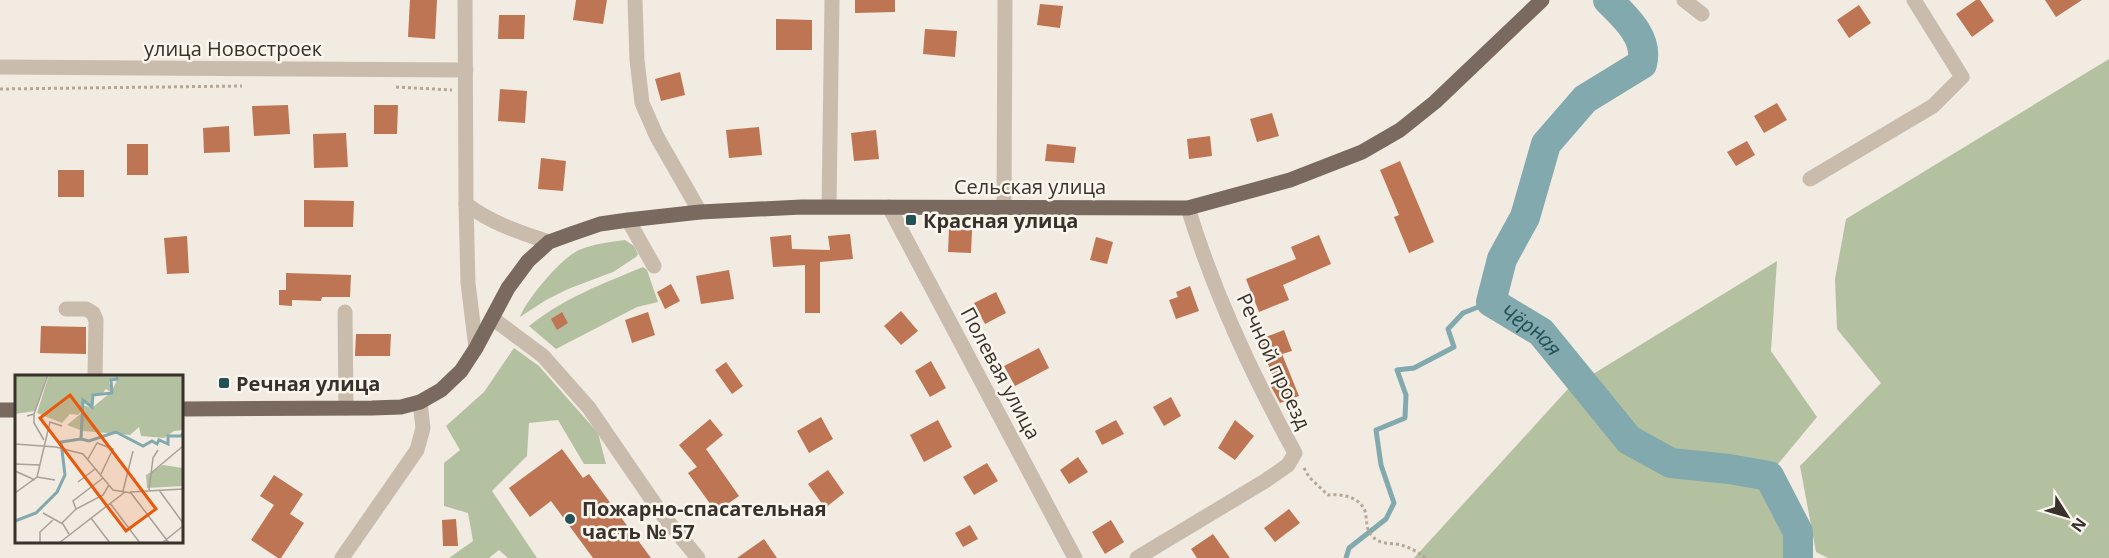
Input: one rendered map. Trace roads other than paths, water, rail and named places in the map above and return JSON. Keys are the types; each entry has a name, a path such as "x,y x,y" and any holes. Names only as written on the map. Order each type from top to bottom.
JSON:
{"main road":[{"name":"Сельская улица","path":"549,242 600,225 700,212 829,206 1188,208 1290,180 1362,152 1390,136 1435,102 1542,0"},
{"path":"183,409 401,407 420,402 441,390 461,371 508,288 528,261 549,242"}],"street":[{"path":"465,0 465,204 468,283 476,348"},
{"path":"635,0 637,60 642,103 657,137 700,212"},
{"path":"829,206 832,0"},
{"path":"1004,207 1005,0"},
{"path":"1684,0 1702,14"},
{"path":"1810,179 1933,106 1962,77 1914,0"},
{"name":"улица Новостроек","path":"0,68 466,70"},
{"path":"465,204 502,226 549,242"},
{"name":"Полевая улица","path":"889,207 1076,558"},
{"name":"Речной проезд","path":"1137,558 1265,481 1288,465 1295,453 1259,387 1202,254 1188,208"},
{"path":"628,220 654,266"},
{"path":"66,309 86,309 93,313 96,320 94,375"},
{"path":"345,312 346,408"},
{"path":"492,318 543,356 589,408 661,513 698,558"},
{"path":"342,558 417,450 423,428 420,402"}],"waterway":[{"name":"Чёрная","path":"1608,0 1628,21 1639,37 1642,45 1642,64 1585,99 1546,144 1525,217 1502,259 1491,302 1541,332 1629,440 1671,463 1769,476 1798,532 1798,558"},
{"path":"1346,558 1349,548 1386,519 1394,503 1381,465 1376,430 1405,418 1406,395 1397,370 1414,368 1454,347 1448,329 1463,313 1491,302"}],"place":[{"name":"Красная улица","path":"911,220"},
{"name":"Речная улица","path":"224,383"},
{"name":"Пожарно-спасательная часть № 57","path":"570,519"}]}
